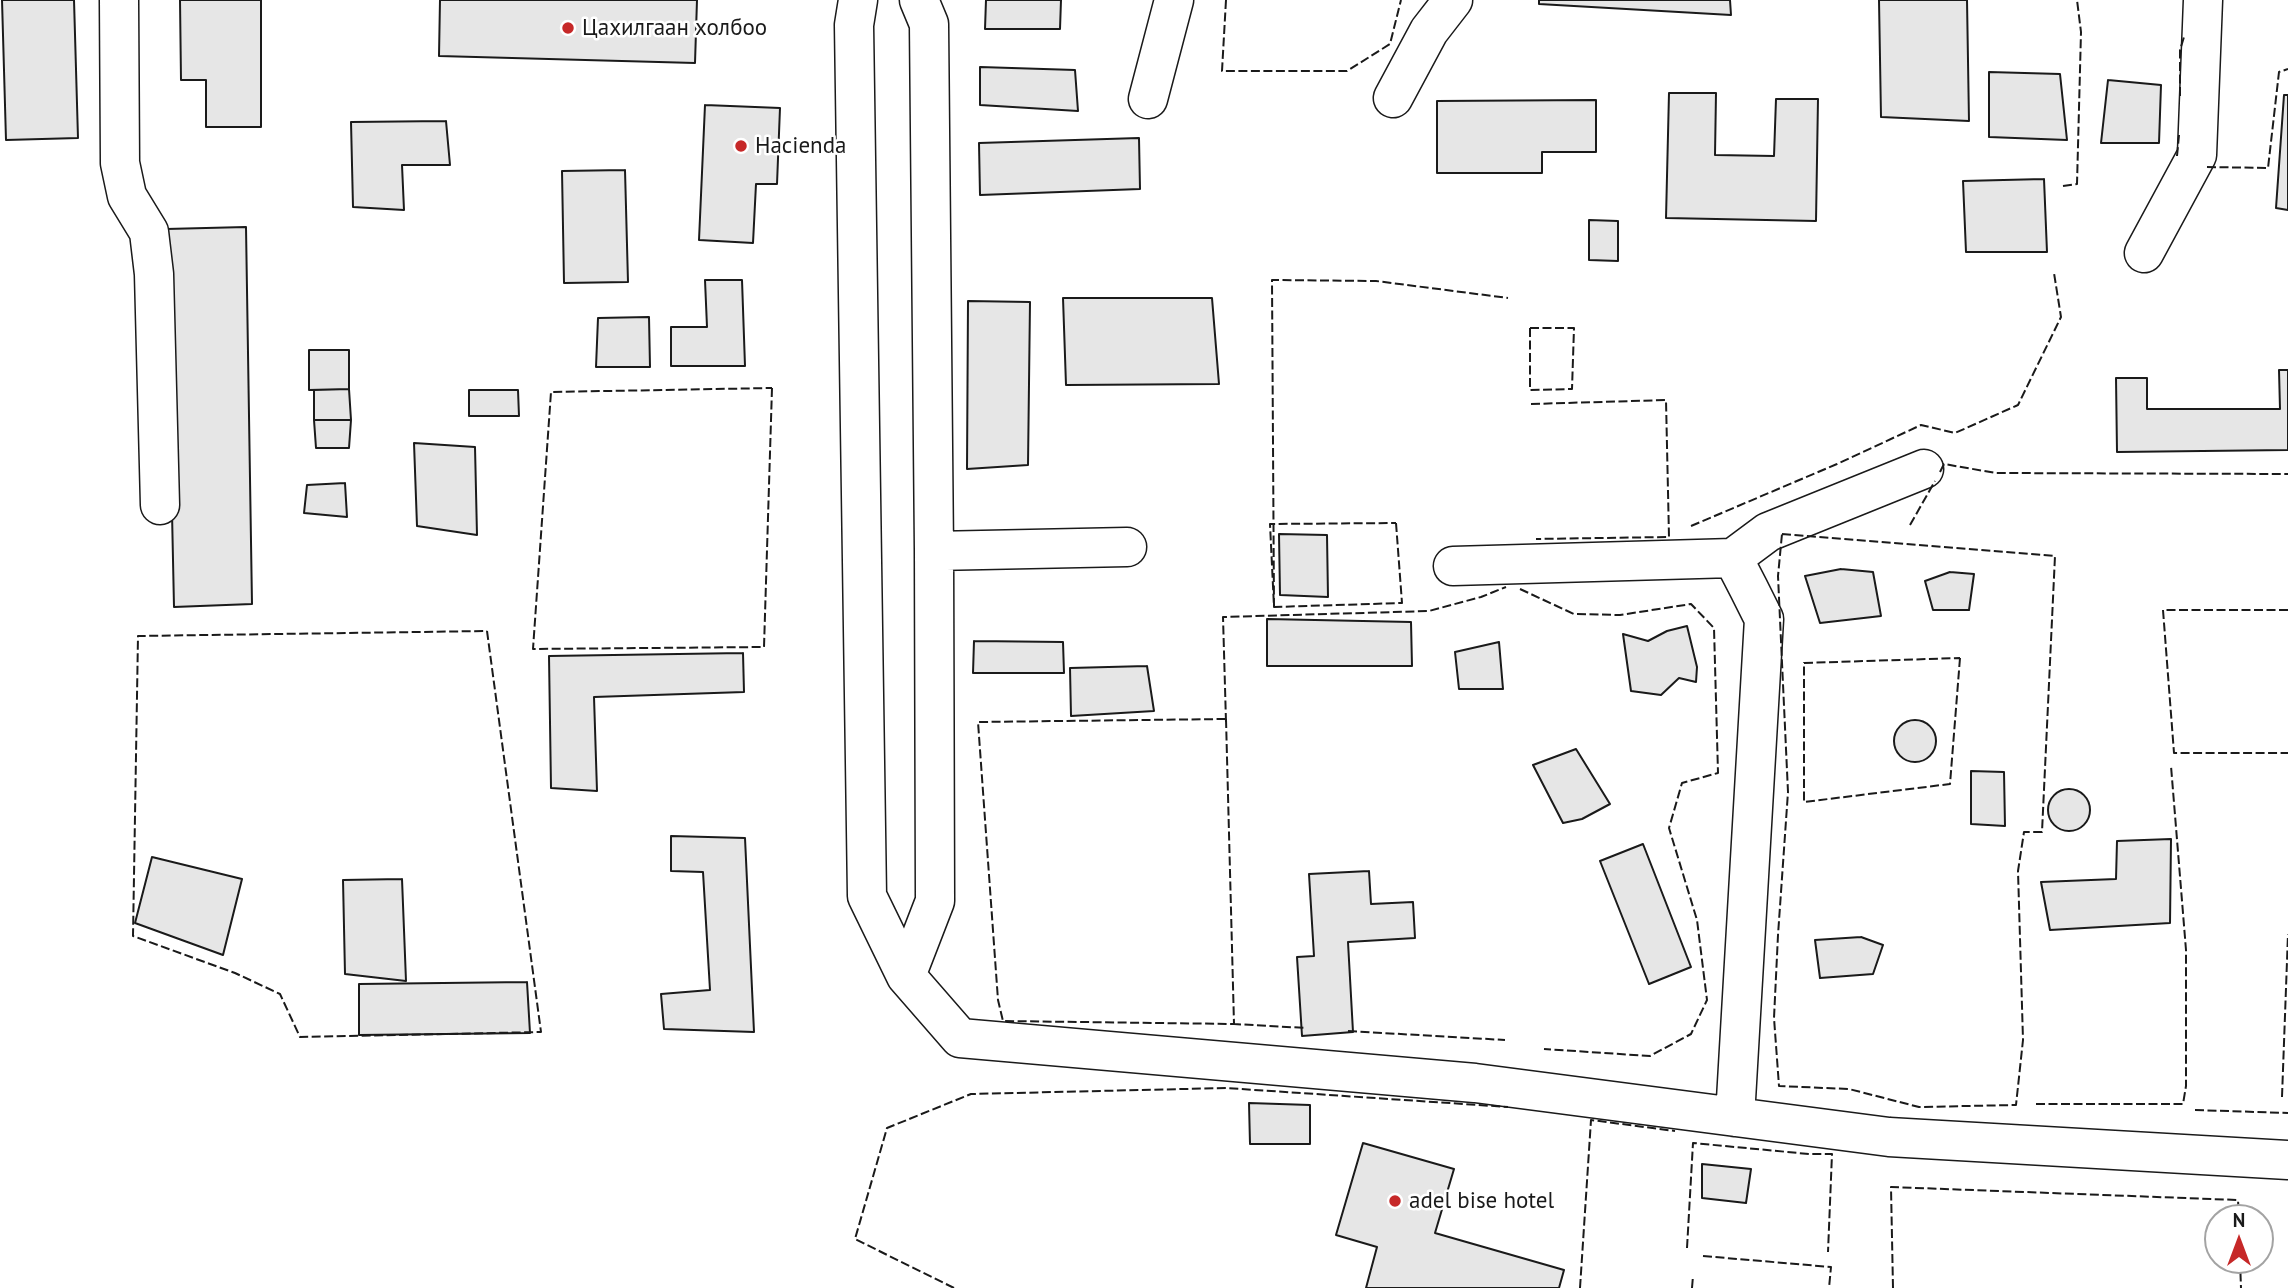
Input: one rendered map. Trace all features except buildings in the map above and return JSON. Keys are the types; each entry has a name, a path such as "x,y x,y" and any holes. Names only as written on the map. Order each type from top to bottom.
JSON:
{"street":[{"path":"119,0 120,163 127,196 149,232 154,274 160,505"},
{"path":"858,0 854,25 867,896 906,976 960,1038 1475,1083 1889,1137 2288,1160"},
{"path":"906,976 934,901 929,24 919,0"},
{"path":"1148,99 1174,0"},
{"path":"1393,98 1429,31 1452,0"},
{"path":"2144,253 2197,155 2203,0"},
{"path":"1452,566 1733,558 1768,532 1924,469"},
{"path":"934,551 1127,547"},
{"path":"1733,558 1765,619 1735,1117"}],"fence":[{"path":"1226,0 1222,71 1347,71 1390,44 1401,0"},
{"path":"2063,186 2077,184 2081,32 2077,0"},
{"path":"2180,96 2180,50 2184,37"},
{"path":"2207,167 2268,168 2279,72 2288,69"},
{"path":"2177,156 2179,135"},
{"path":"1691,526 1921,425 1955,433 2018,405 2061,317 2054,273"},
{"path":"1274,607 1272,280 1376,281 1508,298"},
{"path":"1530,328 1574,328 1572,389 1530,390 1530,328"},
{"path":"772,388 764,647 533,649 551,392 772,388"},
{"path":"1531,404 1666,400 1669,537 1536,539"},
{"path":"1940,472 1944,464 1996,473 2288,474"},
{"path":"1910,525 1935,481"},
{"path":"1396,523 1402,603 1274,607 1270,524 1396,523"},
{"path":"1782,534 2055,556 2042,832 2024,832 2018,871 2023,1040 2016,1105 1919,1107 1849,1089 1779,1086 1774,1018 1788,792 1778,576 1782,534"},
{"path":"1226,722 1223,617 1429,611 1481,597 1506,587"},
{"path":"1520,589 1574,614 1620,615 1691,604 1714,628 1718,773 1682,783 1669,828 1697,920 1707,1000 1691,1034 1650,1056 1544,1049"},
{"path":"2288,610 2163,610 2174,753 2288,753"},
{"path":"487,631 541,1032 300,1037 280,994 235,973 133,936 138,636 487,631"},
{"path":"1960,658 1950,784 1804,802 1804,663 1960,658"},
{"path":"1226,719 1234,1024 1003,1021 998,1000 978,722 1226,719"},
{"path":"2036,1104 2183,1104 2186,1086 2186,950 2171,766"},
{"path":"2282,1097 2288,934"},
{"path":"1234,1022 1306,1028"},
{"path":"1348,1031 1505,1040"},
{"path":"954,1288 855,1239 887,1128 971,1094 1226,1088 1508,1107"},
{"path":"2195,1110 2288,1113"},
{"path":"1580,1288 1591,1120 1675,1131"},
{"path":"1687,1248 1693,1143 1832,1154 1828,1252"},
{"path":"1893,1288 1891,1187 2238,1200 2238,1204"},
{"path":"1703,1256 1831,1267 1829,1288"},
{"path":"2240,1274 2241,1288"},
{"path":"1692,1288 1693,1276"}],"place":[{"name":"Цахилгаан холбоо","path":"568,28"},
{"name":"Hacienda","path":"741,146"},
{"name":"adel bise hotel","path":"1395,1201"}]}
